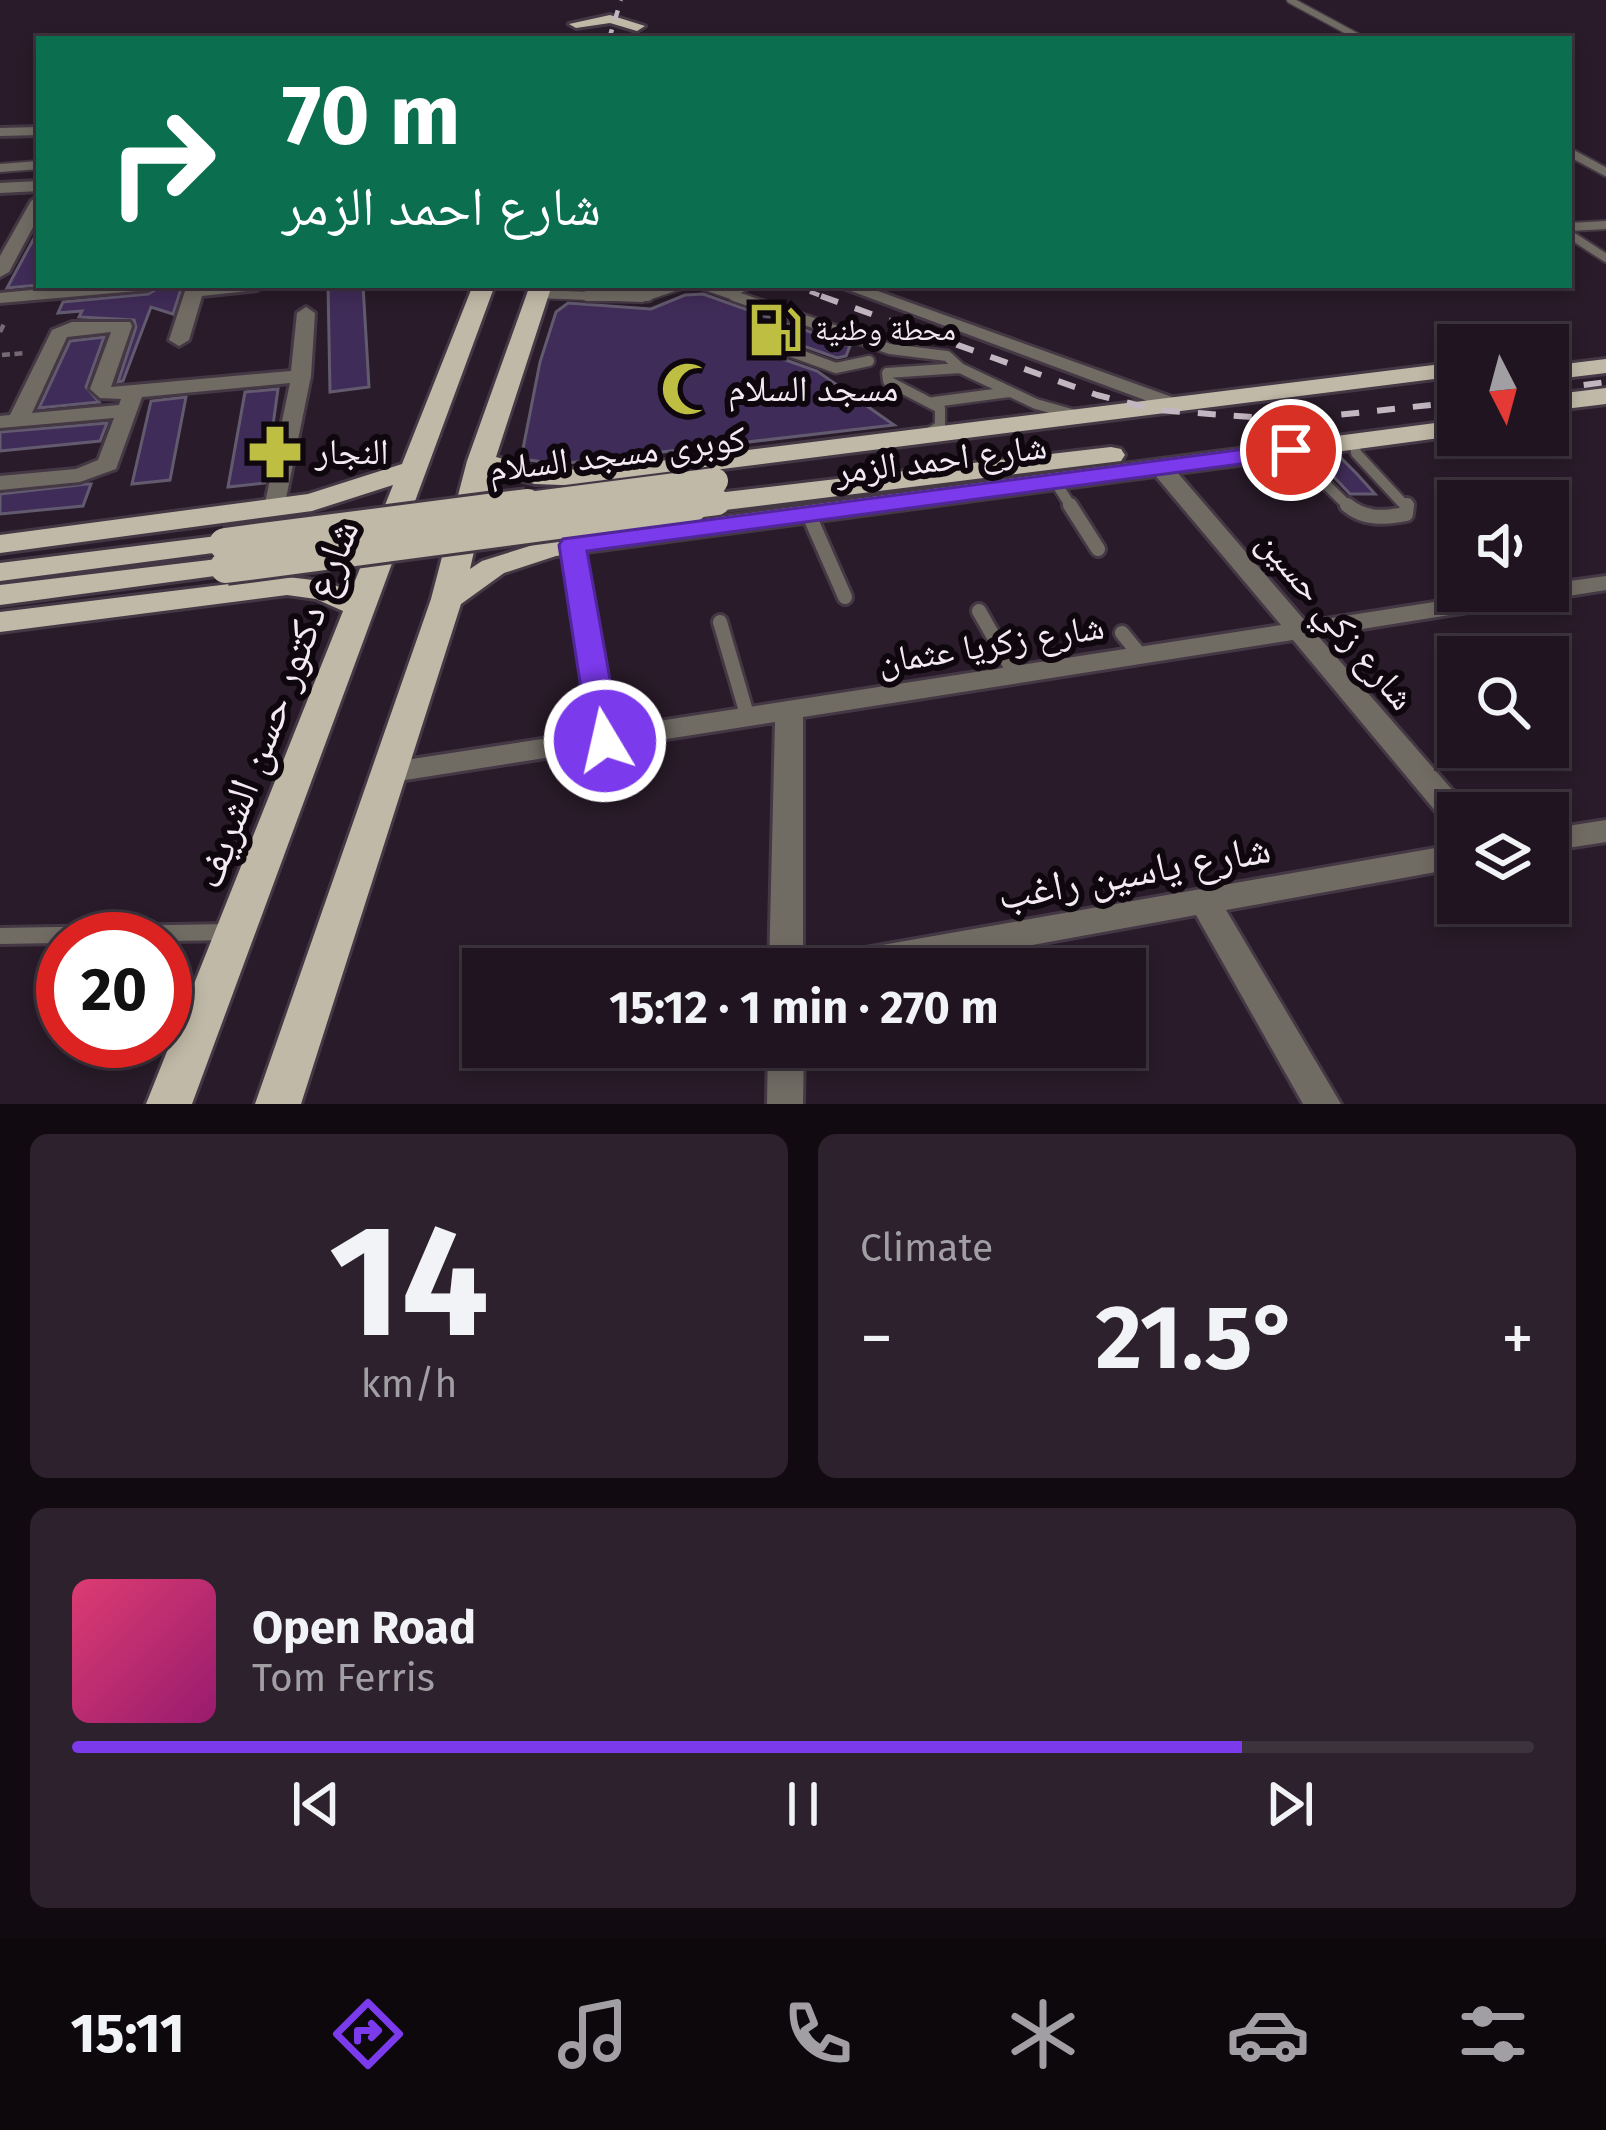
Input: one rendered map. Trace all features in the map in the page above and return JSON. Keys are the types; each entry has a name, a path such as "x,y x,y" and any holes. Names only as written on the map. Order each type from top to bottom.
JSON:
{"main road":[{"path":"574,32 584,0"},
{"path":"574,32 610,19 637,26"},
{"path":"278,1104 446,599 482,461 510,291"},
{"name":"شارع دكتور حسن الشريف","path":"169,1104 413,470 510,291"},
{"path":"1569,371 1606,366"},
{"name":"شارع احمد الزمر","path":"482,461 536,476 587,478 1437,372"},
{"name":"كوبرى مسجد السلام","path":"0,596 229,568 1437,388"},
{"path":"1569,401 1606,397"},
{"name":"كوبرى مسجد السلام","path":"716,492 1437,416"},
{"name":"شارع احمد الزمر","path":"446,599 493,567 572,545 1437,431"},
{"path":"0,544 275,508 340,496 413,470"},
{"path":"572,545 552,534 544,511 554,494 587,478"},
{"path":"0,622 229,568 267,574 286,553 292,532 275,508"},
{"path":"229,568 338,595 363,608"},
{"name":"كوبرى مسجد السلام","path":"0,572 229,568"}],"street":[{"path":"0,118 36,117"},
{"path":"0,132 36,131"},
{"path":"0,188 36,186"},
{"path":"3,262 36,206"},
{"path":"0,298 114,288"},
{"path":"179,340 196,288"},
{"path":"852,288 1176,405"},
{"path":"275,508 302,376 306,313"},
{"path":"9,421 59,334 68,329 123,326 100,389 131,401"},
{"path":"9,421 302,376"},
{"path":"0,483 80,475 100,468 112,458 131,401"},
{"name":"شارع زكي حسين","path":"1162,469 1437,793"},
{"name":"شارع زكريا عثمان","path":"386,773 1606,583"},
{"path":"786,948 789,712"},
{"path":"1569,837 1606,831"},
{"name":"شارع ياسين راغب","path":"944,948 1437,860"},
{"path":"1205,902 1323,1104"},
{"path":"785,1104 786,1068"}],"lane":[{"path":"1290,0 1356,36"},
{"path":"1304,0 1370,36"},
{"path":"1572,149 1606,167"},
{"path":"0,168 36,165"},
{"path":"1572,231 1606,225"},
{"path":"1572,233 1606,257"},
{"path":"510,291 611,290 650,298 674,288"},
{"path":"714,288 877,344 940,354 1048,408 1091,417"},
{"path":"730,294 742,288"},
{"path":"781,348 837,370 856,369 869,361 877,344"},
{"path":"869,361 887,373 960,368"},
{"path":"887,373 888,381 934,401 1010,392"},
{"path":"925,436 942,419 934,401"},
{"path":"1291,450 1328,478 1362,519 1406,514 1409,508 1356,453 1354,441"},
{"path":"1357,474 1375,472"},
{"path":"1056,484 1098,549"},
{"path":"1371,489 1390,487"},
{"path":"809,515 845,597"},
{"path":"572,545 605,741"},
{"path":"980,611 1016,676"},
{"path":"720,622 748,718"},
{"path":"1122,633 1141,656"},
{"path":"0,936 236,932"}],"path":[{"path":"0,332 5,322"}],"building":[{"path":"36,235 36,285 7,288"},
{"path":"158,288 181,288 173,314 151,307 123,381 118,382 136,327 134,320 79,317 82,311 58,313 63,302 148,294"},
{"path":"328,288 363,288 369,387 330,392"},
{"name":"مسجد السلام","path":"703,294 850,346 846,356 837,358 784,339 771,340 777,357 817,371 894,425 559,464 521,459 540,362 556,312 568,303 651,309 685,295"},
{"path":"104,337 86,387 99,402 39,408 70,341"},
{"path":"278,389 265,483 228,487 245,392"},
{"path":"186,397 170,480 132,484 151,401"},
{"path":"107,423 100,441 0,451 0,432"},
{"path":"1339,456 1375,494 1350,494 1317,459"},
{"path":"91,484 83,506 0,514 0,494"}],"railway":[{"path":"610,36 621,0"},
{"path":"799,288 830,299"},
{"path":"821,296 1097,395 1157,410 1291,420 1437,404"},
{"path":"1569,387 1606,382"}],"place":[{"name":"محطة وطنية","path":"775,330"},
{"name":"مسجد السلام","path":"688,389"},
{"name":"النجار","path":"275,452"}],"route":[{"path":"605,741 572,545 1291,450"}]}
